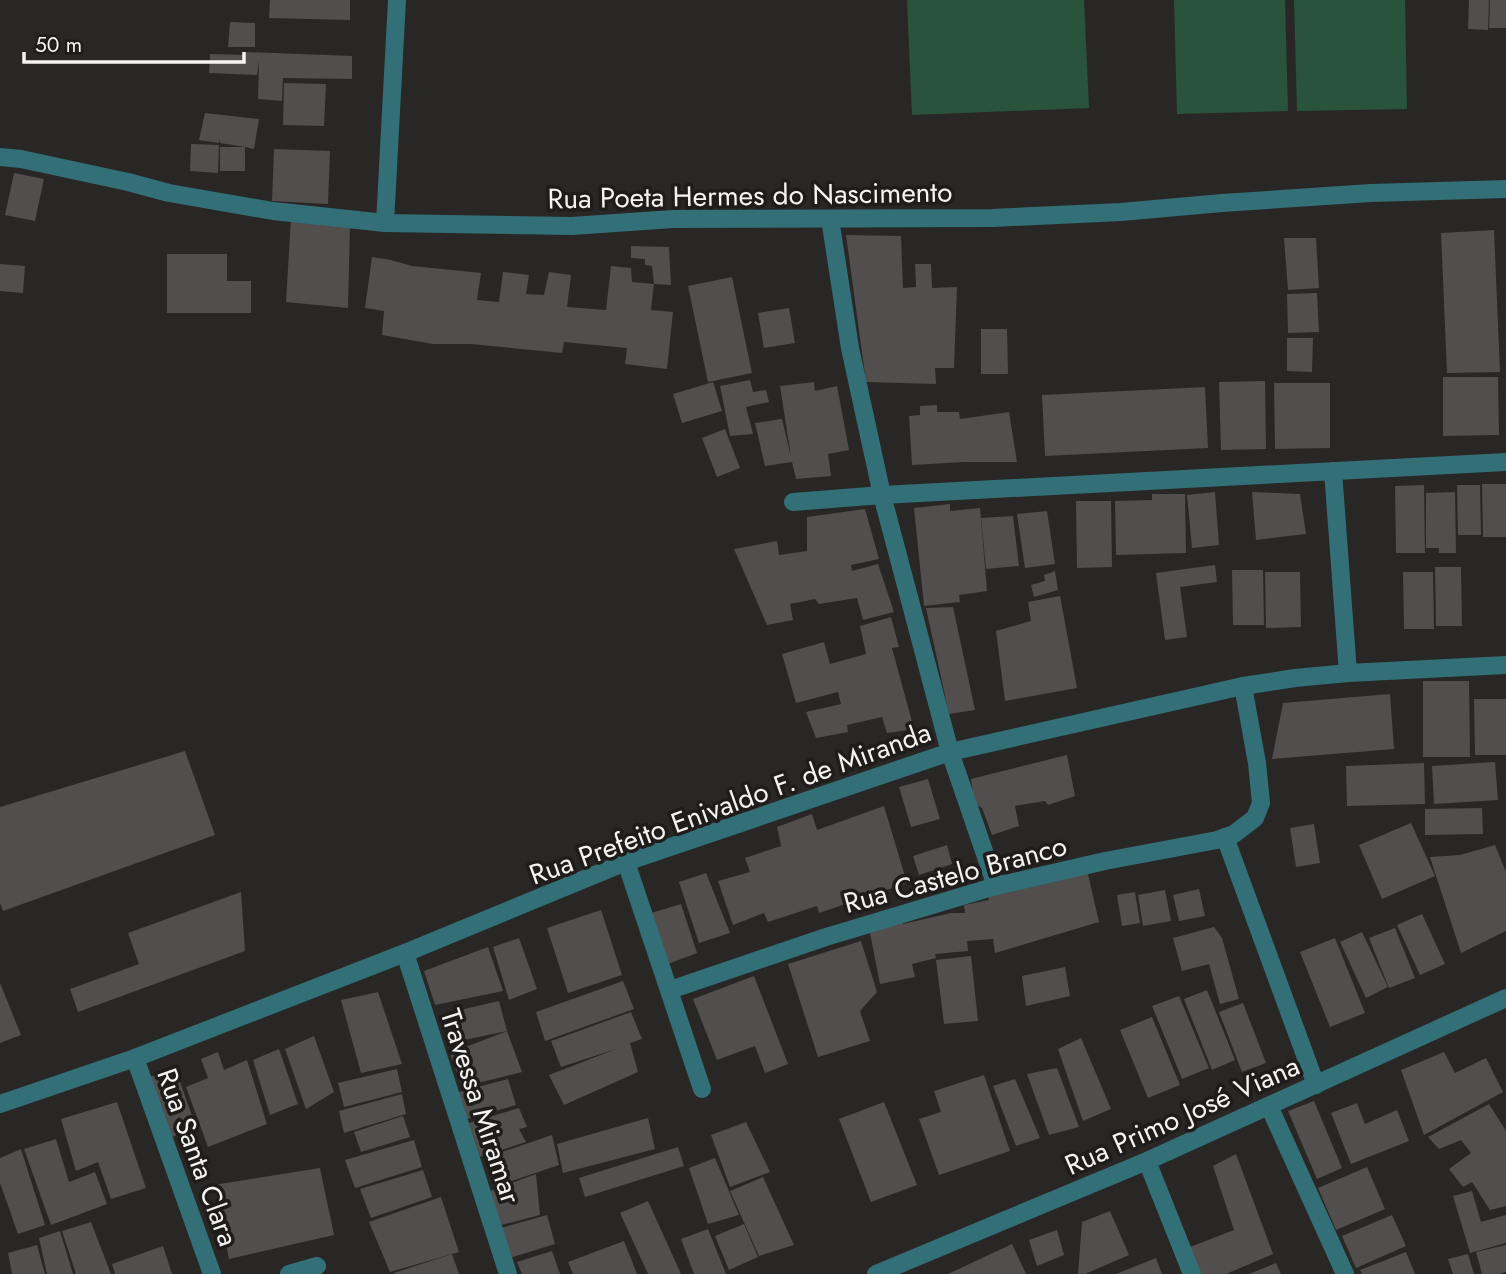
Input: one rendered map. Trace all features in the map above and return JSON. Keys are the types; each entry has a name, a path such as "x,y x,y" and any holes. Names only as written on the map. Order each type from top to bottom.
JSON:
{"street":[{"path":"385,223 397,0"},
{"name":"Rua Poeta Hermes do Nascimento","path":"0,157 115,179 169,193 273,211 385,223 572,226 673,219 992,218 1121,212 1371,193 1506,189"},
{"path":"830,219 850,348 883,495 950,752 996,886"},
{"path":"793,502 1506,461"},
{"path":"1333,471 1348,673"},
{"name":"Rua Prefeito Enivaldo F. de Miranda","path":"0,1104 135,1058 405,953 626,862 950,752 1243,686 1348,673 1506,665"},
{"name":"Rua Castelo Branco","path":"670,990 826,937 996,886 1105,861 1217,840 1234,834 1255,818 1261,803 1243,686"},
{"path":"1225,837 1316,1085"},
{"path":"626,862 702,1089"},
{"name":"Travessa Miramar","path":"405,953 508,1274"},
{"name":"Rua Primo José Viana","path":"876,1274 1147,1161 1505,1000"},
{"name":"Rua Santa Clara","path":"135,1058 212,1274"},
{"path":"1269,1106 1345,1274"},
{"path":"1147,1161 1192,1274"},
{"path":"289,1274 317,1266"}],"green space":[{"path":"907,0 1084,0 1089,108 912,115"},
{"path":"1174,0 1285,0 1288,111 1177,114"},
{"path":"1294,0 1405,0 1407,109 1297,111"}],"building":[{"path":"270,0 350,0 350,20 269,18"},
{"path":"1469,0 1489,0 1488,30 1468,29"},
{"path":"1490,0 1506,0 1506,28 1489,28"},
{"path":"230,22 255,23 255,47 228,47"},
{"path":"245,52 352,56 352,79 283,78 282,101 258,99 259,61 257,75 209,73 210,54 245,55"},
{"path":"284,83 326,84 324,126 283,125"},
{"path":"205,113 259,119 254,149 220,143 220,139 219,143 199,140"},
{"path":"191,144 219,145 218,173 190,171"},
{"path":"220,147 245,147 245,171 220,171"},
{"path":"274,149 330,151 328,204 272,201"},
{"path":"14,173 44,179 35,221 5,215"},
{"path":"291,217 350,225 348,308 286,302"},
{"path":"1494,230 1500,372 1447,373 1441,233"},
{"path":"846,235 901,236 903,288 916,287 915,264 931,264 932,288 957,287 954,368 935,368 936,384 866,382"},
{"path":"1284,238 1316,238 1319,288 1288,290"},
{"path":"631,246 669,247 671,285 654,284 652,266 645,265 645,259 631,258"},
{"path":"167,254 227,254 227,281 251,281 251,313 167,313"},
{"path":"372,257 412,266 481,273 477,300 499,302 503,272 529,275 526,294 544,295 549,272 571,275 567,307 606,310 611,266 631,268 632,282 654,284 651,310 673,312 667,369 625,364 627,348 564,342 562,353 471,344 433,344 382,335 384,311 365,308"},
{"path":"0,264 25,266 23,293 0,291"},
{"path":"732,277 752,373 708,382 688,286"},
{"path":"1317,293 1319,332 1288,333 1287,294"},
{"path":"789,308 795,343 764,348 758,313"},
{"path":"981,329 1007,329 1008,374 981,374"},
{"path":"1287,338 1313,338 1312,372 1287,371"},
{"path":"1443,377 1498,377 1499,435 1443,436"},
{"path":"750,380 753,392 766,390 769,402 746,407 753,434 730,436 720,386"},
{"path":"1265,381 1266,449 1221,450 1219,382"},
{"path":"713,382 722,411 682,423 673,394"},
{"path":"814,382 815,391 837,386 849,450 828,454 831,476 796,479 792,462 765,466 755,423 782,419 791,457 780,386"},
{"path":"1274,383 1330,383 1330,448 1275,449"},
{"path":"1205,387 1208,448 1045,456 1042,395"},
{"path":"937,405 937,412 959,412 960,419 1009,412 1017,462 912,465 909,416 920,415 920,406"},
{"path":"725,429 740,468 717,477 702,438"},
{"path":"1482,484 1506,484 1506,537 1483,537"},
{"path":"1424,485 1425,553 1396,553 1395,486"},
{"path":"1457,485 1480,485 1481,535 1458,535"},
{"path":"1215,492 1219,545 1192,548 1187,495"},
{"path":"1252,492 1300,494 1306,534 1256,540"},
{"path":"1455,492 1456,553 1439,553 1439,548 1426,548 1426,493"},
{"path":"1152,494 1185,494 1186,553 1116,555 1115,501 1152,500"},
{"path":"1076,501 1111,501 1112,567 1077,568"},
{"path":"950,504 950,511 980,508 987,591 959,595 960,602 924,606 914,508"},
{"path":"865,509 879,559 851,565 852,571 878,564 894,612 863,620 857,598 819,604 815,599 790,604 793,620 767,625 734,549 777,541 779,555 807,551 807,517"},
{"path":"1047,511 1055,564 1025,568 1017,514"},
{"path":"1013,516 1019,566 986,569 981,518"},
{"path":"1215,565 1217,582 1180,587 1187,637 1165,640 1156,573"},
{"path":"1435,567 1461,567 1462,626 1436,626"},
{"path":"1232,570 1263,570 1264,625 1233,625"},
{"path":"1055,571 1058,590 1034,597 1031,585 1045,581 1044,575"},
{"path":"1265,572 1300,572 1301,627 1266,628"},
{"path":"1403,572 1433,572 1434,629 1404,629"},
{"path":"1060,596 1077,688 1005,701 996,631 1031,621 1028,602"},
{"path":"953,607 975,710 949,714 926,608"},
{"path":"891,617 899,647 892,648 914,729 887,733 882,717 847,725 848,732 816,738 806,712 841,704 838,692 796,703 782,654 824,642 830,664 866,654 860,626"},
{"path":"1423,681 1469,681 1470,757 1423,757"},
{"path":"1390,694 1394,749 1272,759 1283,703"},
{"path":"1474,699 1506,699 1506,755 1475,755"},
{"path":"185,751 215,835 3,911 0,903 0,807"},
{"path":"1067,755 1075,796 1048,805 1045,801 1015,806 1019,826 992,835 982,808 974,803 971,779"},
{"path":"1495,762 1498,800 1434,804 1432,766"},
{"path":"1424,763 1425,804 1347,806 1346,766"},
{"path":"928,779 940,819 911,827 899,787"},
{"path":"884,806 907,883 819,913 817,906 768,922 764,913 733,925 718,881 750,872 745,858 781,846 777,827 812,814 817,830"},
{"path":"1482,808 1483,834 1425,835 1425,809"},
{"path":"1411,823 1435,876 1382,899 1359,845"},
{"path":"1314,824 1320,863 1296,867 1290,828"},
{"path":"947,845 952,864 919,875 913,856"},
{"path":"1495,845 1506,872 1506,931 1461,953 1430,857 1460,855"},
{"path":"1087,870 1099,922 995,953 993,939 967,941 968,951 935,954 936,958 912,964 915,977 880,984 869,928 902,919 903,924 951,913 965,913 964,905 989,900 988,893"},
{"path":"706,873 730,933 699,943 679,882"},
{"path":"1199,889 1205,916 1179,921 1173,895"},
{"path":"1165,890 1171,921 1143,926 1138,895"},
{"path":"241,892 245,951 78,1012 70,989 139,964 128,933"},
{"path":"1135,892 1140,923 1122,926 1117,895"},
{"path":"681,904 697,953 665,965 648,914"},
{"path":"601,910 622,975 568,993 547,928"},
{"path":"1422,914 1445,964 1420,975 1397,925"},
{"path":"1214,927 1222,938 1239,999 1220,1004 1209,964 1182,971 1173,938"},
{"path":"1395,928 1415,978 1389,988 1369,938"},
{"path":"1362,932 1388,987 1366,998 1340,942"},
{"path":"519,938 537,989 509,1000 493,947"},
{"path":"1335,938 1365,1013 1330,1027 1300,952"},
{"path":"861,941 877,992 860,1011 870,1041 818,1057 788,964"},
{"path":"488,947 503,991 435,1005 424,971"},
{"path":"971,956 978,1021 944,1024 936,960"},
{"path":"1065,967 1070,996 1026,1006 1022,976"},
{"path":"754,976 788,1064 765,1073 755,1046 717,1060 693,999"},
{"path":"623,981 634,1009 545,1041 536,1012"},
{"path":"0,983 21,1035 0,1043"},
{"path":"1207,990 1235,1060 1212,1070 1184,999"},
{"path":"378,992 402,1064 361,1073 341,1000"},
{"path":"1179,996 1209,1068 1182,1079 1152,1006"},
{"path":"499,1001 507,1031 450,1043 443,1014"},
{"path":"1243,1003 1266,1063 1242,1072 1219,1012"},
{"path":"631,1012 642,1039 630,1043 638,1072 564,1105 549,1075 616,1049 561,1067 551,1041"},
{"path":"1152,1017 1180,1085 1148,1098 1120,1030"},
{"path":"507,1031 522,1072 462,1087 450,1053"},
{"path":"314,1036 334,1092 306,1109 285,1049"},
{"path":"1081,1038 1111,1109 1083,1121 1058,1049"},
{"path":"279,1049 298,1104 270,1115 253,1060"},
{"path":"218,1052 224,1070 247,1060 267,1124 208,1147 186,1087 208,1078 201,1059"},
{"path":"1444,1052 1455,1073 1486,1058 1503,1092 1424,1135 1401,1070"},
{"path":"175,1068 195,1124 169,1139 147,1078"},
{"path":"1057,1068 1079,1127 1049,1135 1027,1074"},
{"path":"397,1069 402,1092 344,1107 338,1083"},
{"path":"984,1075 1010,1151 939,1175 919,1119 941,1112 934,1091"},
{"path":"508,1079 516,1105 464,1120 455,1093"},
{"path":"1015,1079 1040,1138 1016,1146 993,1086"},
{"path":"402,1094 406,1114 344,1133 339,1111"},
{"path":"1314,1101 1342,1168 1317,1179 1288,1111"},
{"path":"117,1102 146,1188 111,1199 98,1162 76,1171 61,1119"},
{"path":"884,1102 917,1185 871,1202 839,1119"},
{"path":"1357,1103 1365,1124 1397,1110 1409,1141 1351,1164 1331,1113"},
{"path":"1489,1104 1506,1131 1506,1206 1490,1210 1472,1182 1463,1187 1449,1169 1471,1153 1461,1140 1439,1149 1428,1137"},
{"path":"519,1108 527,1127 519,1129 526,1142 480,1157 469,1123"},
{"path":"403,1116 410,1137 361,1152 354,1132"},
{"path":"648,1118 655,1149 563,1173 557,1144"},
{"path":"746,1122 770,1172 730,1187 711,1135"},
{"path":"552,1135 559,1165 497,1186 487,1157"},
{"path":"56,1139 69,1182 95,1172 107,1204 51,1225 24,1149"},
{"path":"414,1140 422,1167 355,1188 345,1160"},
{"path":"678,1147 684,1166 585,1197 579,1178"},
{"path":"21,1149 45,1225 18,1234 0,1183 0,1158"},
{"path":"1236,1154 1273,1254 1226,1274 1201,1274 1190,1247 1234,1230 1213,1166"},
{"path":"715,1158 739,1215 708,1224 689,1168"},
{"path":"1367,1167 1385,1209 1336,1230 1318,1188"},
{"path":"320,1168 334,1235 229,1259 214,1185"},
{"path":"423,1170 432,1197 371,1218 360,1189"},
{"path":"536,1174 540,1215 497,1226 482,1194"},
{"path":"763,1177 794,1245 759,1256 730,1191"},
{"path":"1472,1191 1481,1222 1506,1215 1506,1243 1470,1253 1453,1196"},
{"path":"441,1197 459,1252 390,1272 369,1222"},
{"path":"648,1201 681,1274 648,1274 620,1213"},
{"path":"1110,1211 1129,1255 1085,1274 1078,1274 1082,1222"},
{"path":"547,1215 555,1244 503,1260 494,1230"},
{"path":"1392,1215 1406,1246 1356,1268 1342,1236"},
{"path":"91,1222 111,1274 76,1274 62,1231"},
{"path":"744,1224 758,1257 729,1270 715,1236"},
{"path":"708,1229 726,1274 694,1274 681,1239"},
{"path":"1057,1230 1064,1255 1037,1266 1029,1240"},
{"path":"60,1231 73,1274 47,1274 39,1238"},
{"path":"624,1241 637,1274 573,1274 568,1262"},
{"path":"1012,1244 1026,1274 948,1274"},
{"path":"37,1245 45,1274 12,1274 8,1253"},
{"path":"1506,1245 1506,1272 1482,1274 1476,1252"},
{"path":"163,1246 172,1274 115,1274 112,1264"},
{"path":"552,1251 560,1274 522,1274 517,1262"},
{"path":"1406,1252 1415,1274 1362,1274 1360,1270"},
{"path":"452,1254 459,1274 394,1274 394,1273"},
{"path":"1468,1254 1474,1274 1453,1274 1448,1259"},
{"path":"1156,1258 1162,1274 1116,1274"},
{"path":"1276,1263 1281,1274 1249,1274"}]}
